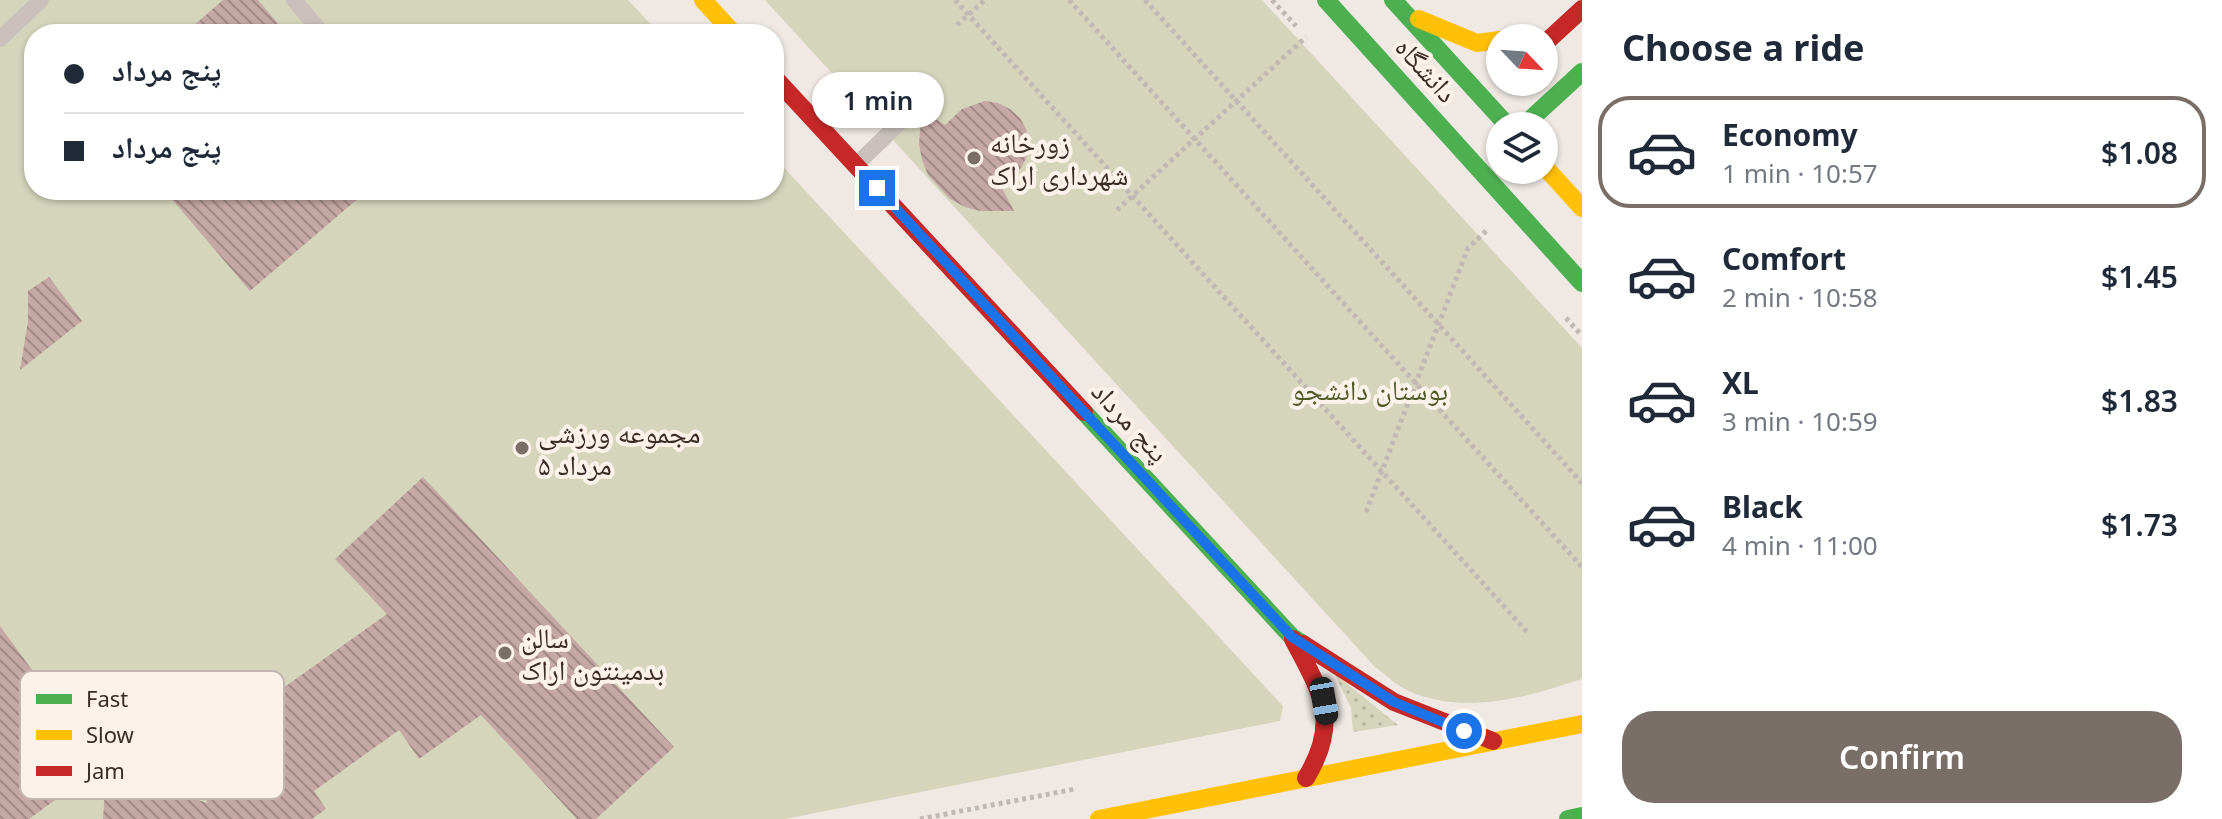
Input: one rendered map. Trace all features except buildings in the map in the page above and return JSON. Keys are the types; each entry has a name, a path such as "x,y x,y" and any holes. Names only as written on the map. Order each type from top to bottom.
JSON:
{"street":[{"path":"703,0 725,24"},
{"name":"دانشگاه","path":"1326,0 1582,283"},
{"path":"1399,6 1477,43 1486,42"},
{"name":"دانشگاه","path":"1399,6 1488,94 1499,112"},
{"path":"1558,30 1582,9"},
{"path":"1538,112 1582,72"},
{"name":"پنج مرداد","path":"784,88 1292,637 1394,702 1493,741"},
{"path":"1558,181 1582,208"},
{"path":"1292,637 1324,701 1328,724 1317,762 1306,778"},
{"path":"1099,819 1582,724"},
{"path":"1568,819 1582,816"}],"lane":[{"path":"0,39 41,0"},
{"path":"294,0 314,24"},
{"path":"856,165 925,98"}],"path":[{"path":"955,0 1529,634"},
{"path":"957,25 985,0"},
{"path":"1069,0 1582,567"},
{"path":"1145,0 1582,483"},
{"path":"1117,210 1306,37"},
{"path":"1366,512 1468,248 1486,231"}],"green space":[{"name":"مجموعه ورزشی ۵ مرداد","path":"0,0 628,0 651,24 24,24 24,200 784,200 784,168 1283,706 1280,721 785,819 0,819"},
{"name":"بوستان دانشجو","path":"765,0 1262,0 1582,348 1582,679 1497,701 1453,702 1411,692 1375,667"},
{"path":"1334,673 1398,725 1353,732 1351,708"}],"traffic: fast":[{"path":"1326,0 1582,283"},
{"path":"1393,0 1495,112"},
{"path":"1538,112 1582,72"},
{"path":"1084,412 1292,637 1303,644"},
{"path":"1568,819 1582,816"}],"traffic: slow":[{"path":"703,0 725,24"},
{"path":"1419,19 1477,43 1486,42"},
{"path":"1558,181 1582,208"},
{"path":"1099,819 1582,724"}],"traffic: jam":[{"path":"1558,31 1582,9"},
{"path":"784,88 1084,412"},
{"path":"1293,639 1319,691 1325,723 1317,758 1306,778"},
{"path":"1303,644 1394,702 1493,741"}],"place":[{"name":"زورخانه شهرداری اراک","path":"974,158"},
{"name":"مجموعه ورزشی ۵ مرداد","path":"522,448"},
{"name":"سالن بدمینتون اراک","path":"505,653"}],"route":[{"path":"877,188 1292,637 1394,702 1464,731"}]}
